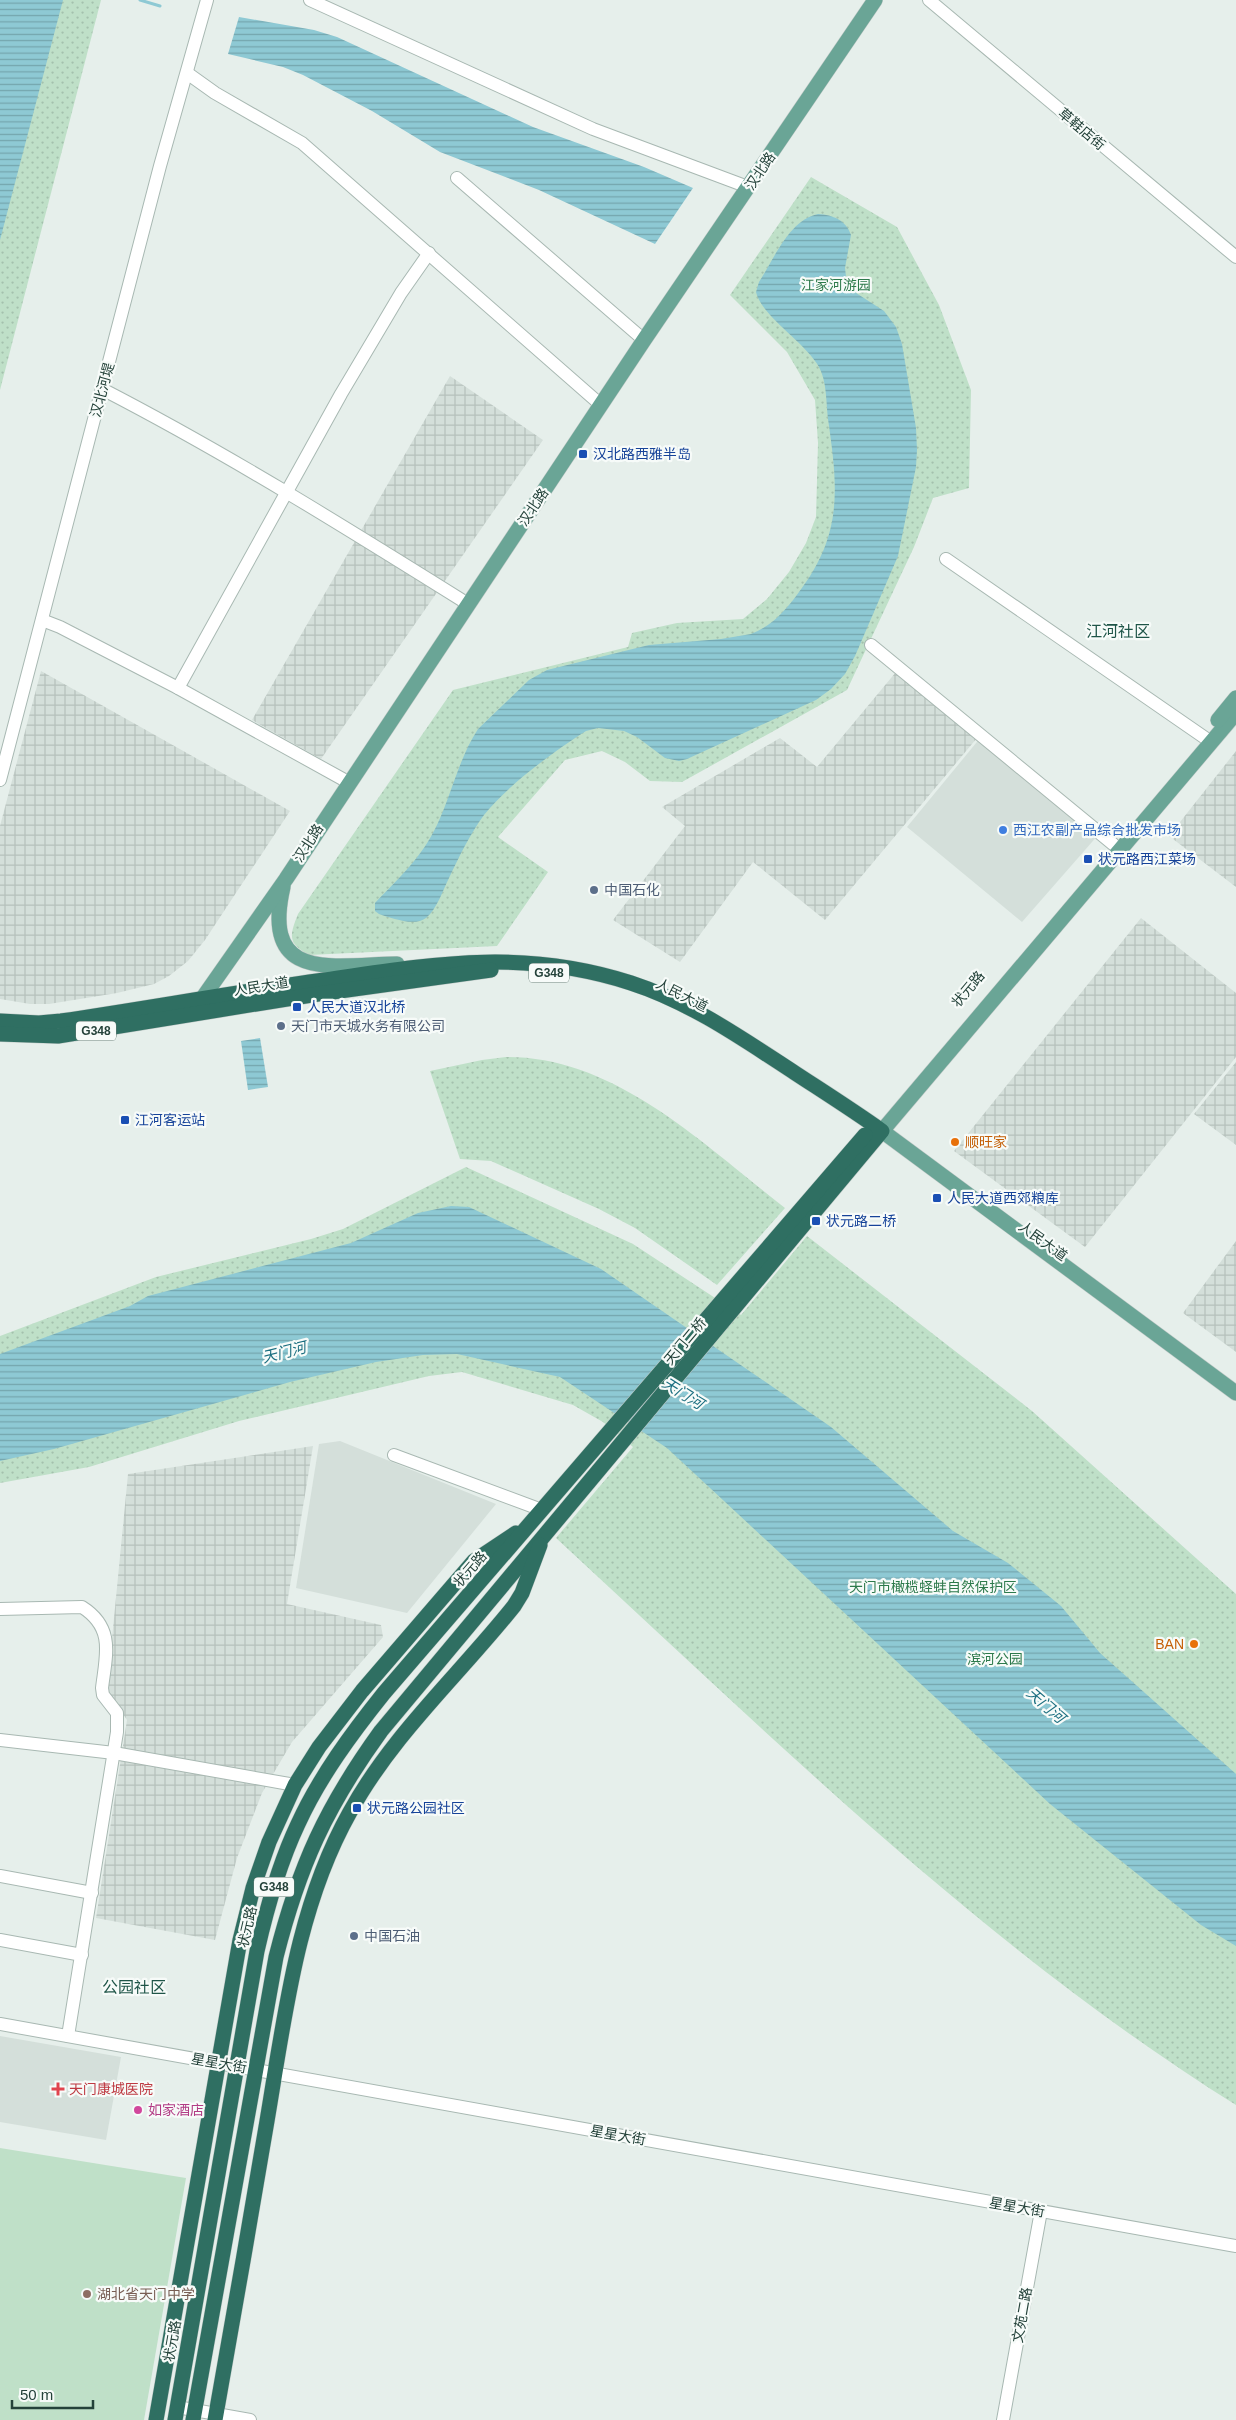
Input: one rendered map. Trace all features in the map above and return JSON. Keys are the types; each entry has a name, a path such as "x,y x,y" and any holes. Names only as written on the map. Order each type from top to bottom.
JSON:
{"highway":[{"name":"人民大道","path":"0,1021 39,1023 61,1021 439,964 505,962 563,967 624,981 658,993 724,1027 875,1132"},
{"name":"人民大道","path":"0,1034 58,1036 192,1013 464,972 502,970 571,975 634,990 688,1014 875,1132"},
{"name":"状元路","path":"728,1304 875,1132"},
{"name":"天门二桥","path":"598,1458 728,1304"},
{"name":"状元路","path":"176,2413 257,1951 269,1902 298,1823 331,1764 384,1693 542,1510 598,1458"},
{"name":"G348","path":"194,2415 271,1983 285,1922 297,1881 322,1822 358,1763 381,1731 543,1536 598,1458"},
{"path":"156,2420 240,1940 260,1867 295,1786 319,1746 345,1712 463,1573 486,1552 530,1524"},
{"path":"216,2417 294,1971 314,1891 350,1812 378,1768 514,1606 525,1585 543,1536"},
{"path":"260,1867 269,1902"},
{"path":"297,1881 314,1891"},
{"path":"271,1983 294,1971"}],"main road":[{"name":"汉北路","path":"192,1013 286,879 348,782 644,340 875,0"},
{"name":"状元路","path":"875,1132 1207,739 1236,698"},
{"name":"状元路","path":"875,1132 1112,844 1207,739 1236,713"},
{"path":"286,879 278,909 278,922 284,945 296,958 304,962 332,965 439,964"},
{"name":"人民大道","path":"875,1132 1236,1393"},
{"name":"人民大道","path":"875,1132 1236,1403"}],"street":[{"name":"汉北河堤","path":"0,780 102,389 207,0"},
{"path":"310,0 593,128 748,187"},
{"name":"草鞋店街","path":"929,0 1236,257"},
{"path":"187,73 215,93 302,143 601,405"},
{"path":"457,178 644,340"},
{"path":"178,688 351,377 401,293 429,253"},
{"path":"102,389 165,422 287,492 468,604"},
{"path":"946,559 1207,739"},
{"path":"42,620 60,627 178,688 348,782"},
{"path":"871,645 1112,844"},
{"path":"394,1455 542,1510"},
{"path":"0,1609 82,1607 90,1612 107,1638 102,1688 103,1695 117,1714 114,1753 68,2036"},
{"path":"0,1740 114,1753 295,1786"},
{"path":"0,1876 92,1893"},
{"path":"0,1940 82,1955"},
{"name":"星星大街","path":"0,2024 1236,2246"},
{"name":"文苑二路","path":"1003,2420 1041,2211"},
{"path":"176,2413 250,2420"}],"shaded area":[{"path":"450,376 543,440 321,759 252,720"},
{"path":"41,671 290,811 205,940 188,961 169,976 154,984 117,993 49,1004 30,1004 0,999 0,826"},
{"path":"896,672 977,738 825,920 753,862 680,962 613,920 685,826 662,807 780,738 817,767"},
{"name":"西江农副产品综合批发市场","path":"981,737 1099,834 1022,922 907,827"},
{"path":"1236,751 1236,887 1169,836"},
{"path":"1141,918 1236,993 1236,1057 1085,1247 954,1151"},
{"path":"1236,1062 1236,1145 1194,1114"},
{"path":"1236,1241 1236,1352 1183,1313"},
{"path":"340,1441 496,1504 407,1613 296,1588 319,1444"},
{"path":"313,1446 287,1604 381,1625 383,1637 292,1742 262,1793 237,1858 215,1940 96,1918 127,1720 107,1690 128,1474"},
{"name":"天门康城医院","path":"0,2036 121,2057 106,2140 0,2122"}],"green space":[{"path":"0,0 101,0 0,390"},
{"name":"江家河游园","path":"811,177 897,227 939,305 971,390 969,488 933,498 914,547 847,690 682,782 650,781 625,762 602,751 565,760 498,837 548,872 497,946 309,955 302,951 292,939 293,928 298,914 453,690 628,647 632,633 677,623 743,619 767,599 789,572 806,543 816,517 818,443 815,400 787,352 730,295"},
{"path":"506,1057 546,1061 584,1071 621,1088 656,1108 690,1132 785,1208 717,1285 635,1228 599,1209 491,1161 460,1159 430,1071"},
{"name":"天门市橄榄蛏蚌自然保护区","path":"466,1167 633,1244 741,1315 807,1236 1032,1411 1236,1594 1236,2105 1144,2044 1055,1979 968,1910 800,1764 556,1538 633,1447 603,1422 573,1405 462,1372 429,1376 239,1421 89,1467 0,1483 0,1336 156,1277 311,1239 343,1229"},
{"name":"湖北省天门中学","path":"0,2148 186,2178 144,2420 0,2420"}],"water":[{"path":"0,0 63,0 0,240"},
{"path":"239,17 314,30 337,37 533,127 644,167 693,188 655,244 539,190 440,152 372,111 303,75 283,67 228,54"},
{"path":"818,214 838,219 849,230 851,235 845,268 847,285 884,311 896,327 902,344 916,428 916,467 898,556 855,656 845,674 831,689 816,700 679,761 665,758 637,737 624,731 598,728 586,731 532,769 494,803 474,830 437,905 426,918 421,921 409,922 379,914 375,911 375,903 409,867 431,837 471,740 478,729 529,680 547,670 649,645 721,639 759,631 784,611 813,571 824,550 834,510 834,467 825,386 822,373 813,358 766,311 756,292 759,282 783,242 799,224"},
{"path":"260,1038 268,1087 248,1090 241,1041"},
{"name":"天门市橄榄蛏蚌自然保护区","path":"451,1206 469,1207 601,1269 831,1427 953,1531 1008,1563 1061,1606 1100,1653 1236,1774 1236,1946 1201,1925 1050,1804 667,1448 560,1377 457,1354 423,1355 376,1362 290,1382 54,1449 0,1461 0,1354 130,1306 148,1296 351,1243 418,1213"}],"waterway":[{"path":"140,0 160,6"}],"place":[{"name":"汉北路西雅半岛","path":"583,454"},
{"name":"西江农副产品综合批发市场","path":"1003,830"},
{"name":"状元路西江菜场","path":"1088,859"},
{"name":"中国石化","path":"594,890"},
{"name":"人民大道汉北桥","path":"297,1007"},
{"name":"天门市天城水务有限公司","path":"281,1026"},
{"name":"江河客运站","path":"125,1120"},
{"name":"顺旺家","path":"955,1142"},
{"name":"人民大道西郊粮库","path":"937,1198"},
{"name":"状元路二桥","path":"816,1221"},
{"name":"BAN","path":"1194,1644"},
{"name":"状元路公园社区","path":"357,1808"},
{"name":"中国石油","path":"354,1936"},
{"name":"天门康城医院","path":"58,2089"},
{"name":"如家酒店","path":"138,2110"},
{"name":"湖北省天门中学","path":"87,2294"}],"district":[{"name":"江河社区","path":"1118,631"},
{"name":"公园社区","path":"134,1987"}],"water label":[{"name":"天门河","path":"284,1352"},
{"name":"天门河","path":"683,1393"},
{"name":"天门河","path":"1046,1705"}],"park label":[{"name":"滨河公园","path":"995,1659"}]}
